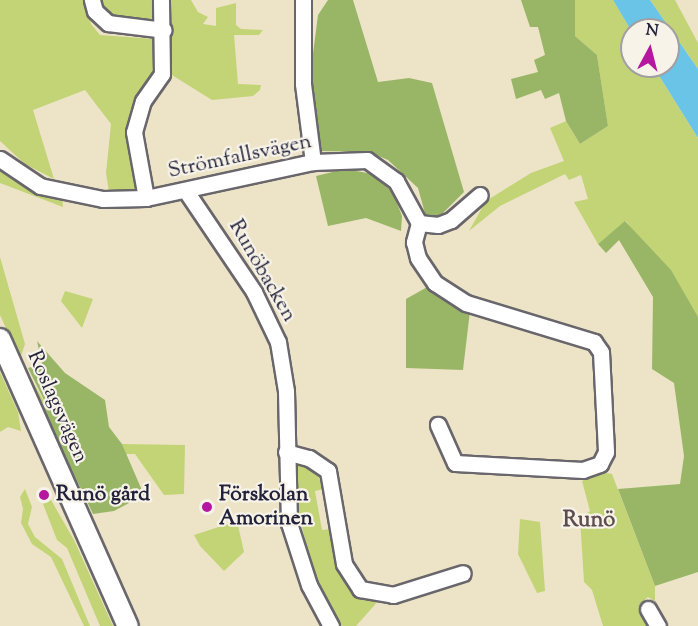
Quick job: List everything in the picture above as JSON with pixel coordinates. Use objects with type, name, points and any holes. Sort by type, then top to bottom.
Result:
[{"type":"main road","name":"Roslagsvägen","points":[[0,339],[128,626]]},
{"type":"main road","name":"Roslagsvägen","points":[[0,359],[118,626]]},
{"type":"street","points":[[92,0],[95,11],[108,23],[164,30]]},
{"type":"street","points":[[146,198],[134,132],[144,100],[162,74],[164,30],[161,0]]},
{"type":"street","points":[[303,0],[303,84],[313,162]]},
{"type":"street","name":"Strömfallsvägen","points":[[0,159],[40,186],[77,196],[146,198],[313,162],[367,160],[396,181],[419,223]]},
{"type":"street","name":"Runöbacken","points":[[186,190],[254,292],[278,342],[286,391],[289,523],[309,585],[331,626]]},
{"type":"street","points":[[438,424],[455,463],[583,470],[600,464],[606,452],[601,352],[594,342],[466,303],[435,283],[418,258],[414,242],[419,223],[438,225],[451,220],[480,195]]},
{"type":"street","points":[[286,452],[309,458],[328,471],[344,564],[360,589],[393,595],[463,573]]},
{"type":"street","points":[[648,609],[658,626]]},
{"type":"green space","points":[[0,0],[85,0],[91,24],[100,35],[154,39],[157,70],[130,112],[138,183],[135,191],[109,192],[106,173],[111,124],[85,90],[33,110],[54,179],[25,164],[0,141]]},
{"type":"green space","points":[[97,0],[158,0],[160,19],[152,23],[113,22]]},
{"type":"green space","points":[[165,0],[191,0],[198,12],[208,17],[203,24],[216,26],[216,8],[236,3],[236,25],[241,29],[263,30],[259,35],[234,35],[238,84],[261,85],[260,90],[253,96],[212,100],[167,72]]},
{"type":"green space","points":[[328,0],[353,0],[378,82],[409,78],[432,83],[464,192],[438,218],[426,217],[418,188],[388,160],[369,152],[320,151],[313,138],[311,69],[318,15]]},
{"type":"green space","points":[[521,0],[575,0],[575,36],[597,55],[608,126],[580,144],[566,121],[559,93],[545,99],[541,90],[516,99],[511,79],[538,72],[534,60],[545,55],[538,27],[530,27]]},
{"type":"green space","points":[[575,0],[613,0],[624,18],[620,18],[620,78],[660,78],[698,138],[698,317],[626,221],[598,244],[574,202],[588,199],[581,175],[569,180],[565,174],[500,206],[469,231],[486,201],[531,173],[564,161],[550,128],[566,121],[580,144],[608,126],[597,55],[575,36]]},
{"type":"green space","points":[[650,0],[675,0],[698,43],[698,69],[680,43],[680,18],[663,18]]},
{"type":"green space","points":[[0,166],[62,197],[63,207],[0,183]]},
{"type":"green space","points":[[345,169],[373,174],[393,193],[402,216],[401,231],[366,218],[328,226],[316,176]]},
{"type":"green space","points":[[625,221],[671,270],[698,317],[698,572],[655,586],[618,489],[680,484],[684,456],[674,383],[652,369],[653,297],[619,240],[606,253],[598,244]]},
{"type":"green space","points":[[0,257],[25,344],[20,359],[45,403],[41,406],[0,315]]},
{"type":"green space","points":[[429,286],[454,305],[470,311],[463,370],[406,368],[406,299]]},
{"type":"green space","points":[[65,291],[93,299],[82,328],[61,301]]},
{"type":"green space","points":[[37,341],[65,373],[105,400],[109,427],[122,444],[144,495],[114,511],[93,514],[41,406],[45,402],[28,368],[42,364]]},
{"type":"green space","points":[[0,372],[18,412],[21,431],[8,427],[0,432]]},
{"type":"green space","points":[[122,444],[185,445],[184,494],[164,495],[135,454],[126,454]]},
{"type":"green space","points":[[303,460],[317,474],[324,489],[315,491],[322,530],[332,529],[340,574],[354,588],[379,600],[356,626],[340,626],[311,565],[293,489],[293,465]]},
{"type":"green space","points":[[599,472],[612,474],[655,586],[655,601],[648,597],[641,603],[648,626],[603,626],[592,590],[584,582],[580,518],[590,511],[582,481]]},
{"type":"green space","points":[[25,489],[32,507],[28,524],[35,537],[62,559],[90,626],[84,626],[51,557],[32,544],[21,523],[23,509],[20,497]]},
{"type":"green space","points":[[51,500],[74,540],[113,626],[100,626],[67,548],[57,540],[43,504]]},
{"type":"green space","points":[[520,519],[540,522],[545,591],[537,593],[518,554]]},
{"type":"green space","points":[[237,521],[244,552],[224,571],[200,546],[194,535]]},
{"type":"water","points":[[613,0],[650,0],[663,18],[624,18]]},
{"type":"water","points":[[680,43],[698,69],[698,138],[660,78],[680,78]]},
{"type":"place","name":"Runö gård","points":[[44,495]]},
{"type":"place","name":"Förskolan Amorinen","points":[[207,507]]},
{"type":"district","name":"Runö","points":[[589,522]]}]
